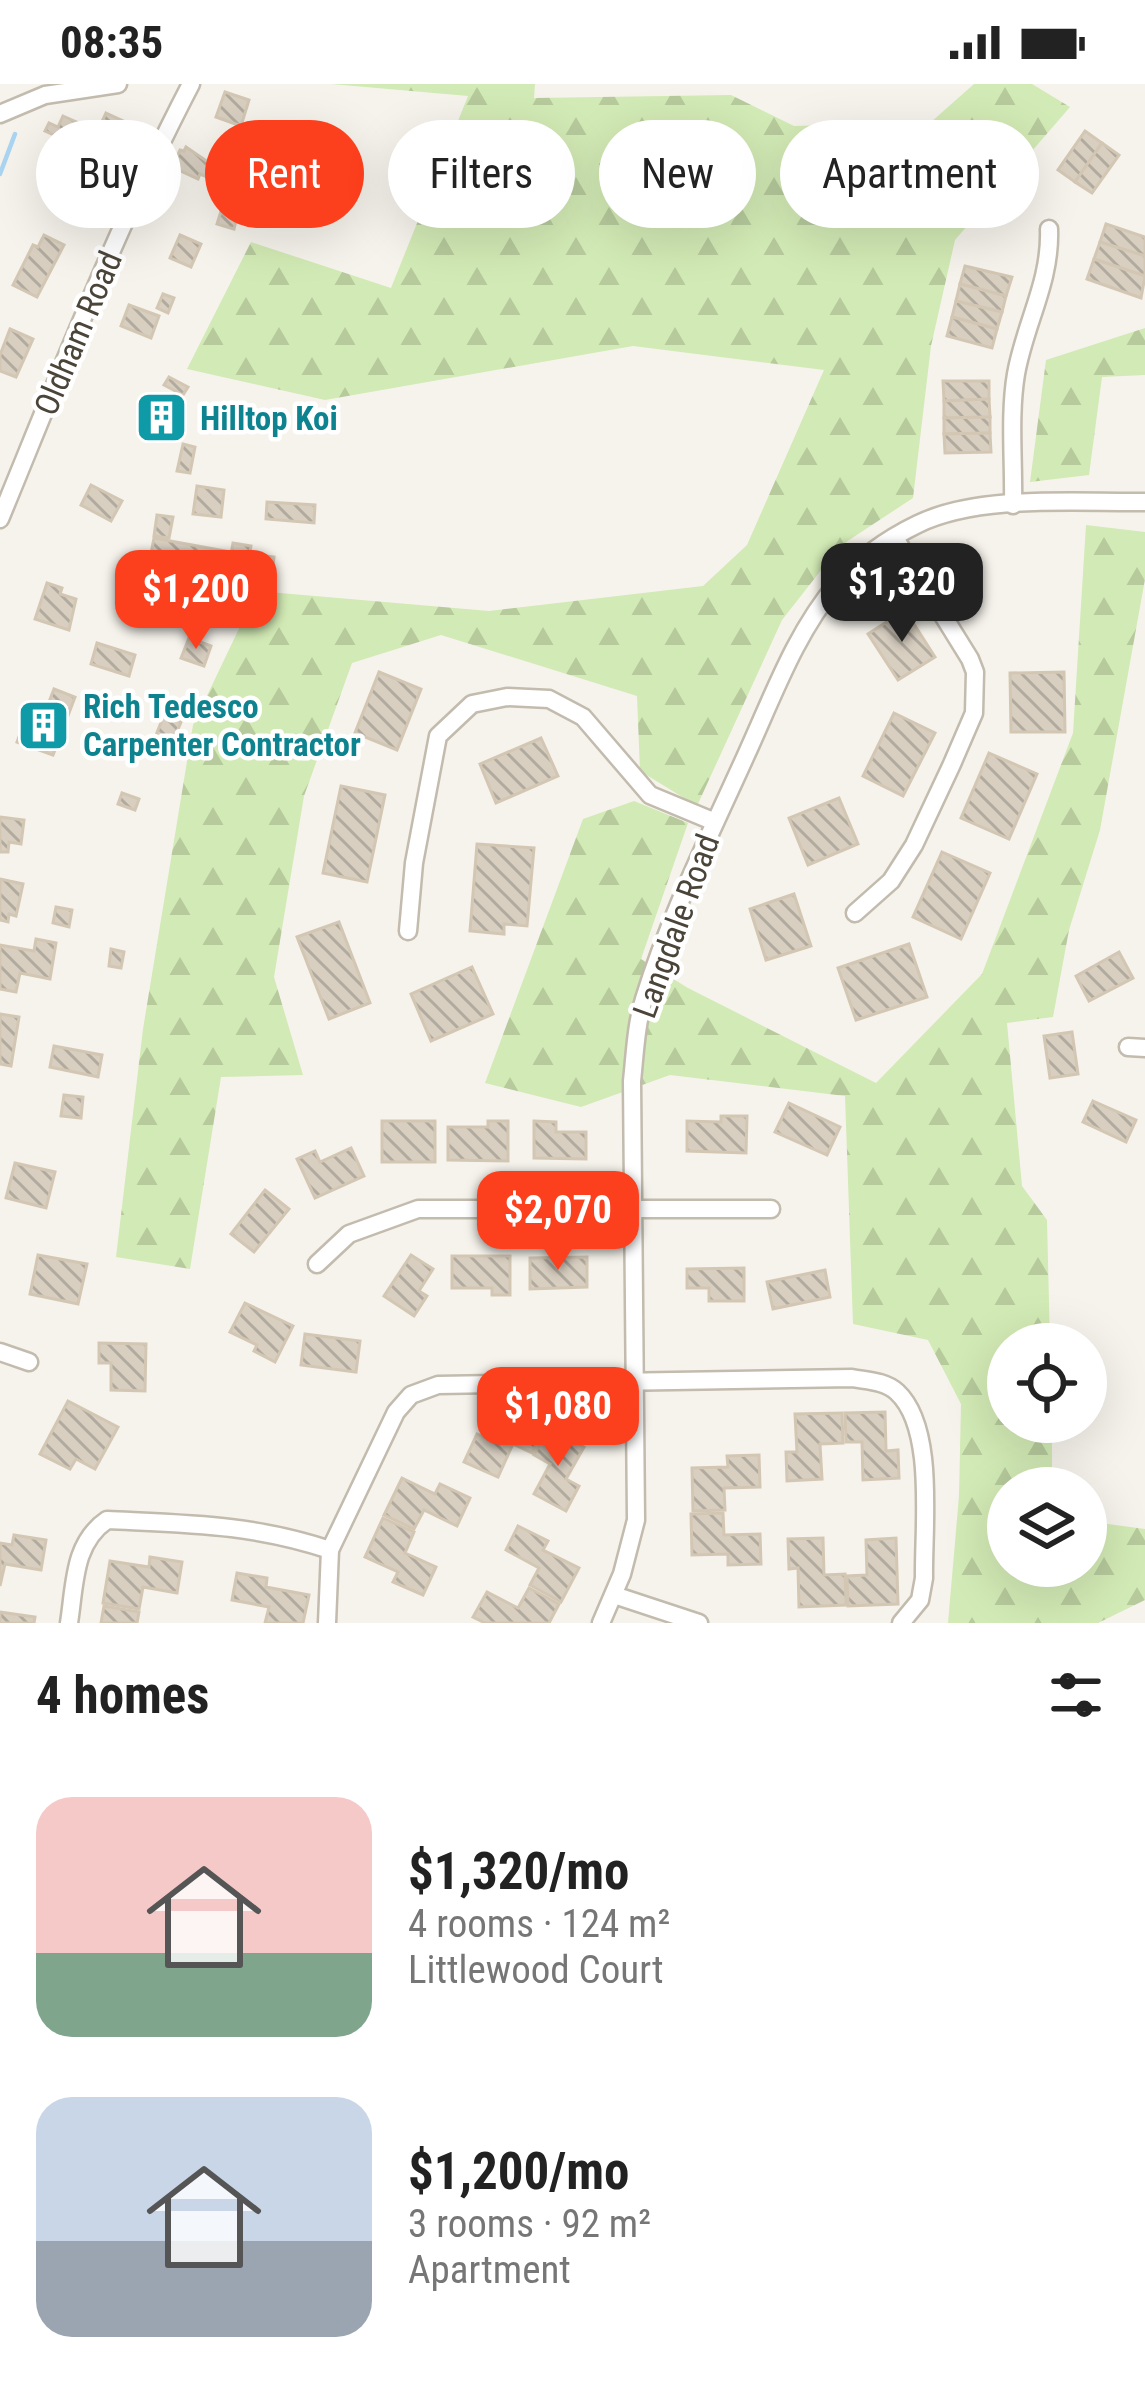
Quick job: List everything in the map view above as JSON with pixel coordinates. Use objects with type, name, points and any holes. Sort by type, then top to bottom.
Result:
[{"type":"street","points":[[0,114],[45,95],[118,84]]},
{"type":"street","name":"Oldham Road","points":[[0,519],[76,333],[191,84]]},
{"type":"street","points":[[1013,505],[1016,374],[1044,287],[1050,253],[1048,229]]},
{"type":"street","name":"Langdale Road","points":[[601,1623],[635,1520],[632,1081],[641,1012],[715,822],[779,682],[823,603],[856,566],[895,538],[940,515],[1013,505],[1145,502]]},
{"type":"street","points":[[855,913],[891,881],[914,844],[974,713],[975,672],[970,658],[895,538]]},
{"type":"street","points":[[408,932],[414,863],[438,736],[472,704],[507,697],[549,699],[583,717],[650,795],[715,822]]},
{"type":"street","points":[[317,1264],[349,1234],[418,1209],[771,1209]]},
{"type":"street","points":[[0,1352],[29,1362]]},
{"type":"street","points":[[327,1623],[330,1550],[396,1412],[411,1395],[438,1385],[852,1378],[886,1384],[900,1394],[922,1439],[924,1578],[920,1600],[901,1623]]},
{"type":"street","points":[[69,1623],[80,1553],[93,1530],[107,1520],[243,1527],[330,1550]]},
{"type":"street","points":[[614,1595],[699,1623]]},
{"type":"green space","points":[[331,84],[535,84],[534,98],[731,95],[782,120],[780,228],[965,228],[955,240],[931,346],[913,498],[840,546],[782,620],[697,806],[640,771],[637,696],[441,635],[352,663],[304,796],[274,977],[303,1075],[221,1077],[190,1269],[116,1257],[143,1029],[193,725],[257,591],[489,611],[703,586],[747,545],[824,370],[633,346],[325,400],[187,369],[251,242],[391,288],[415,228],[575,228],[575,120],[458,120],[468,96]]},
{"type":"green space","points":[[974,84],[1032,84],[1070,107],[1039,143],[1039,120],[933,120]]},
{"type":"green space","points":[[1145,328],[1145,375],[1102,377],[1089,475],[1030,482],[1046,360]]},
{"type":"green space","points":[[1086,525],[1145,532],[1145,579],[1100,830],[1069,930],[1053,1017],[1007,1023],[1022,1186],[1047,1220],[1049,1323],[987,1323],[987,1443],[1052,1443],[1052,1467],[987,1467],[987,1587],[1107,1587],[1107,1524],[1145,1529],[1145,1600],[1098,1623],[948,1623],[961,1404],[928,1340],[853,1324],[845,1096],[670,1075],[581,1107],[485,1083],[583,819],[634,801],[688,823],[641,959],[688,988],[876,1083],[982,974],[1073,733]]},
{"type":"building","points":[[225,92],[249,100],[243,120],[216,117]]},
{"type":"building","points":[[1085,131],[1102,143],[1075,182],[1058,170]]},
{"type":"building","points":[[1102,143],[1119,155],[1092,193],[1075,182]]},
{"type":"building","points":[[186,147],[205,160],[205,176],[200,174],[198,179],[181,171]]},
{"type":"building","points":[[1106,224],[1145,237],[1145,256],[1100,242]]},
{"type":"building","points":[[44,235],[64,245],[37,297],[13,285],[33,245],[38,247]]},
{"type":"building","points":[[180,235],[201,244],[191,267],[170,258]]},
{"type":"building","points":[[1100,242],[1145,256],[1145,276],[1094,259]]},
{"type":"building","points":[[1094,259],[1145,276],[1141,298],[1087,279]]},
{"type":"building","points":[[965,266],[1012,277],[1006,296],[960,284]]},
{"type":"building","points":[[960,284],[1006,296],[1002,312],[956,301]]},
{"type":"building","points":[[163,294],[174,298],[168,313],[157,308]]},
{"type":"building","points":[[956,301],[1002,312],[997,329],[952,317]]},
{"type":"building","points":[[129,305],[159,316],[151,338],[121,326]]},
{"type":"building","points":[[952,317],[997,329],[992,348],[947,336]]},
{"type":"building","points":[[10,329],[33,339],[16,377],[0,371],[0,355]]},
{"type":"building","points":[[169,377],[188,387],[183,395],[164,385]]},
{"type":"building","points":[[943,381],[989,381],[989,399],[944,401]]},
{"type":"building","name":"Hilltop Koi","points":[[158,395],[182,408],[164,441],[140,428]]},
{"type":"building","points":[[989,399],[990,417],[944,418],[944,401]]},
{"type":"building","points":[[990,417],[990,433],[944,434],[944,418]]},
{"type":"building","points":[[990,433],[991,452],[945,453],[944,434]]},
{"type":"building","points":[[183,444],[195,447],[190,473],[177,471]]},
{"type":"building","points":[[91,485],[122,501],[111,521],[81,505]]},
{"type":"building","points":[[197,486],[224,490],[221,517],[193,514]]},
{"type":"building","points":[[267,502],[315,505],[314,523],[266,519]]},
{"type":"building","points":[[157,515],[173,517],[169,538],[154,536]]},
{"type":"building","points":[[154,538],[225,551],[222,571],[150,559]]},
{"type":"building","points":[[233,543],[251,546],[246,574],[228,571]]},
{"type":"building","points":[[253,554],[274,557],[272,574],[251,571]]},
{"type":"building","points":[[47,583],[76,599],[69,630],[35,619]]},
{"type":"building","points":[[905,610],[935,657],[898,680],[868,634]]},
{"type":"building","points":[[189,638],[211,646],[204,666],[181,658]]},
{"type":"building","points":[[97,643],[135,655],[129,676],[91,664]]},
{"type":"building","points":[[379,672],[421,689],[397,750],[355,733]]},
{"type":"building","points":[[1064,672],[1065,732],[1011,732],[1010,673]]},
{"type":"building","name":"Rich Tedesco Carpenter Contractor","points":[[54,689],[75,697],[53,755],[17,742],[32,702],[47,707]]},
{"type":"building","points":[[894,713],[935,733],[903,796],[863,776]]},
{"type":"building","points":[[164,715],[181,722],[171,746],[154,740]]},
{"type":"building","points":[[541,738],[558,776],[496,803],[480,764]]},
{"type":"building","points":[[989,753],[1037,774],[1009,839],[961,818]]},
{"type":"building","points":[[341,786],[385,795],[367,882],[323,873]]},
{"type":"building","points":[[122,793],[139,799],[135,810],[118,804]]},
{"type":"building","points":[[839,798],[858,844],[808,865],[789,818]]},
{"type":"building","points":[[0,817],[24,820],[21,844],[9,842],[8,852],[0,852]]},
{"type":"building","points":[[477,844],[534,848],[527,926],[504,924],[504,934],[470,931]]},
{"type":"building","points":[[942,852],[990,873],[961,939],[913,917]]},
{"type":"building","points":[[0,879],[23,884],[16,916],[9,914],[8,922],[0,920]]},
{"type":"building","points":[[794,894],[811,946],[766,960],[750,909]]},
{"type":"building","points":[[56,907],[72,910],[69,927],[53,923]]},
{"type":"building","points":[[339,922],[370,1003],[329,1019],[297,937]]},
{"type":"building","points":[[36,939],[56,943],[50,979],[20,973],[16,992],[0,989],[0,945],[34,951]]},
{"type":"building","points":[[909,944],[927,997],[856,1020],[838,968]]},
{"type":"building","points":[[111,949],[124,952],[121,968],[109,966]]},
{"type":"building","points":[[1119,952],[1133,978],[1089,1001],[1076,976]]},
{"type":"building","points":[[472,967],[493,1014],[431,1041],[411,994]]},
{"type":"building","points":[[0,1014],[19,1017],[11,1066],[0,1064]]},
{"type":"building","points":[[1072,1032],[1078,1074],[1050,1078],[1044,1036]]},
{"type":"building","points":[[54,1046],[102,1055],[98,1077],[50,1067]]},
{"type":"building","points":[[64,1095],[83,1097],[81,1118],[61,1116]]},
{"type":"building","points":[[1093,1101],[1136,1120],[1126,1142],[1083,1122]]},
{"type":"building","points":[[789,1103],[840,1127],[827,1155],[775,1132]]},
{"type":"building","points":[[721,1116],[747,1116],[746,1153],[687,1151],[687,1121],[721,1122]]},
{"type":"building","points":[[382,1121],[435,1121],[435,1162],[382,1162]]},
{"type":"building","points":[[488,1121],[508,1121],[508,1161],[448,1160],[448,1127],[488,1127]]},
{"type":"building","points":[[534,1121],[556,1122],[556,1132],[586,1132],[586,1159],[534,1158]]},
{"type":"building","points":[[351,1148],[364,1176],[315,1198],[297,1159],[315,1151],[320,1162]]},
{"type":"building","points":[[15,1163],[55,1172],[46,1208],[6,1198]]},
{"type":"building","points":[[265,1190],[289,1209],[254,1252],[231,1234]]},
{"type":"building","points":[[38,1255],[87,1264],[78,1304],[30,1294]]},
{"type":"building","points":[[411,1255],[433,1269],[419,1291],[427,1296],[414,1316],[384,1296]]},
{"type":"building","points":[[452,1256],[510,1256],[510,1295],[492,1295],[492,1288],[452,1288]]},
{"type":"building","points":[[587,1257],[587,1287],[530,1289],[530,1258]]},
{"type":"building","points":[[744,1268],[744,1301],[709,1301],[709,1288],[687,1288],[687,1269]]},
{"type":"building","points":[[825,1270],[830,1297],[773,1309],[767,1282]]},
{"type":"building","points":[[245,1303],[293,1326],[275,1362],[254,1351],[257,1345],[230,1332]]},
{"type":"building","points":[[305,1334],[360,1341],[356,1372],[301,1365]]},
{"type":"building","points":[[99,1343],[146,1344],[145,1391],[111,1390],[111,1363],[99,1363]]},
{"type":"building","points":[[68,1401],[118,1427],[95,1469],[76,1459],[70,1469],[40,1454]]},
{"type":"building","points":[[504,1406],[545,1426],[532,1453],[513,1444],[498,1477],[464,1462],[477,1434],[488,1439]]},
{"type":"building","points":[[885,1412],[886,1451],[898,1450],[899,1478],[863,1480],[862,1442],[846,1442],[845,1413]]},
{"type":"building","points":[[842,1413],[843,1443],[820,1444],[822,1479],[787,1481],[786,1452],[797,1452],[795,1414]]},
{"type":"building","points":[[548,1428],[584,1447],[566,1479],[579,1486],[566,1511],[534,1494],[550,1464],[534,1455]]},
{"type":"building","points":[[759,1455],[760,1487],[724,1488],[725,1510],[693,1511],[692,1468],[728,1467],[727,1456]]},
{"type":"building","points":[[402,1478],[435,1494],[440,1484],[470,1498],[457,1526],[424,1510],[414,1529],[384,1515]]},
{"type":"building","points":[[723,1513],[724,1535],[760,1534],[761,1564],[728,1565],[728,1554],[692,1555],[691,1514]]},
{"type":"building","points":[[383,1518],[414,1532],[405,1553],[436,1567],[423,1595],[393,1582],[398,1572],[365,1557]]},
{"type":"building","points":[[518,1526],[548,1541],[543,1550],[579,1568],[561,1602],[530,1585],[539,1568],[506,1550]]},
{"type":"building","points":[[14,1535],[46,1540],[41,1570],[5,1564],[0,1586],[0,1543],[12,1545]]},
{"type":"building","points":[[823,1538],[824,1575],[845,1574],[846,1605],[799,1607],[798,1568],[789,1569],[788,1539]]},
{"type":"building","points":[[896,1538],[898,1604],[848,1606],[847,1576],[867,1575],[866,1540]]},
{"type":"building","points":[[150,1557],[182,1562],[177,1593],[143,1587],[139,1609],[103,1603],[110,1561],[149,1567]]},
{"type":"building","points":[[237,1573],[267,1578],[266,1587],[309,1595],[303,1623],[265,1623],[269,1607],[232,1600]]},
{"type":"building","points":[[529,1588],[559,1604],[549,1623],[485,1623],[473,1617],[487,1592],[518,1608]]},
{"type":"building","points":[[104,1606],[139,1612],[137,1623],[101,1623]]},
{"type":"building","points":[[0,1612],[35,1617],[34,1623],[0,1623]]},
{"type":"waterway","points":[[0,174],[15,134]]},
{"type":"place","name":"Hilltop Koi","points":[[161,418]]},
{"type":"place","name":"Rich Tedesco Carpenter Contractor","points":[[44,725]]}]
